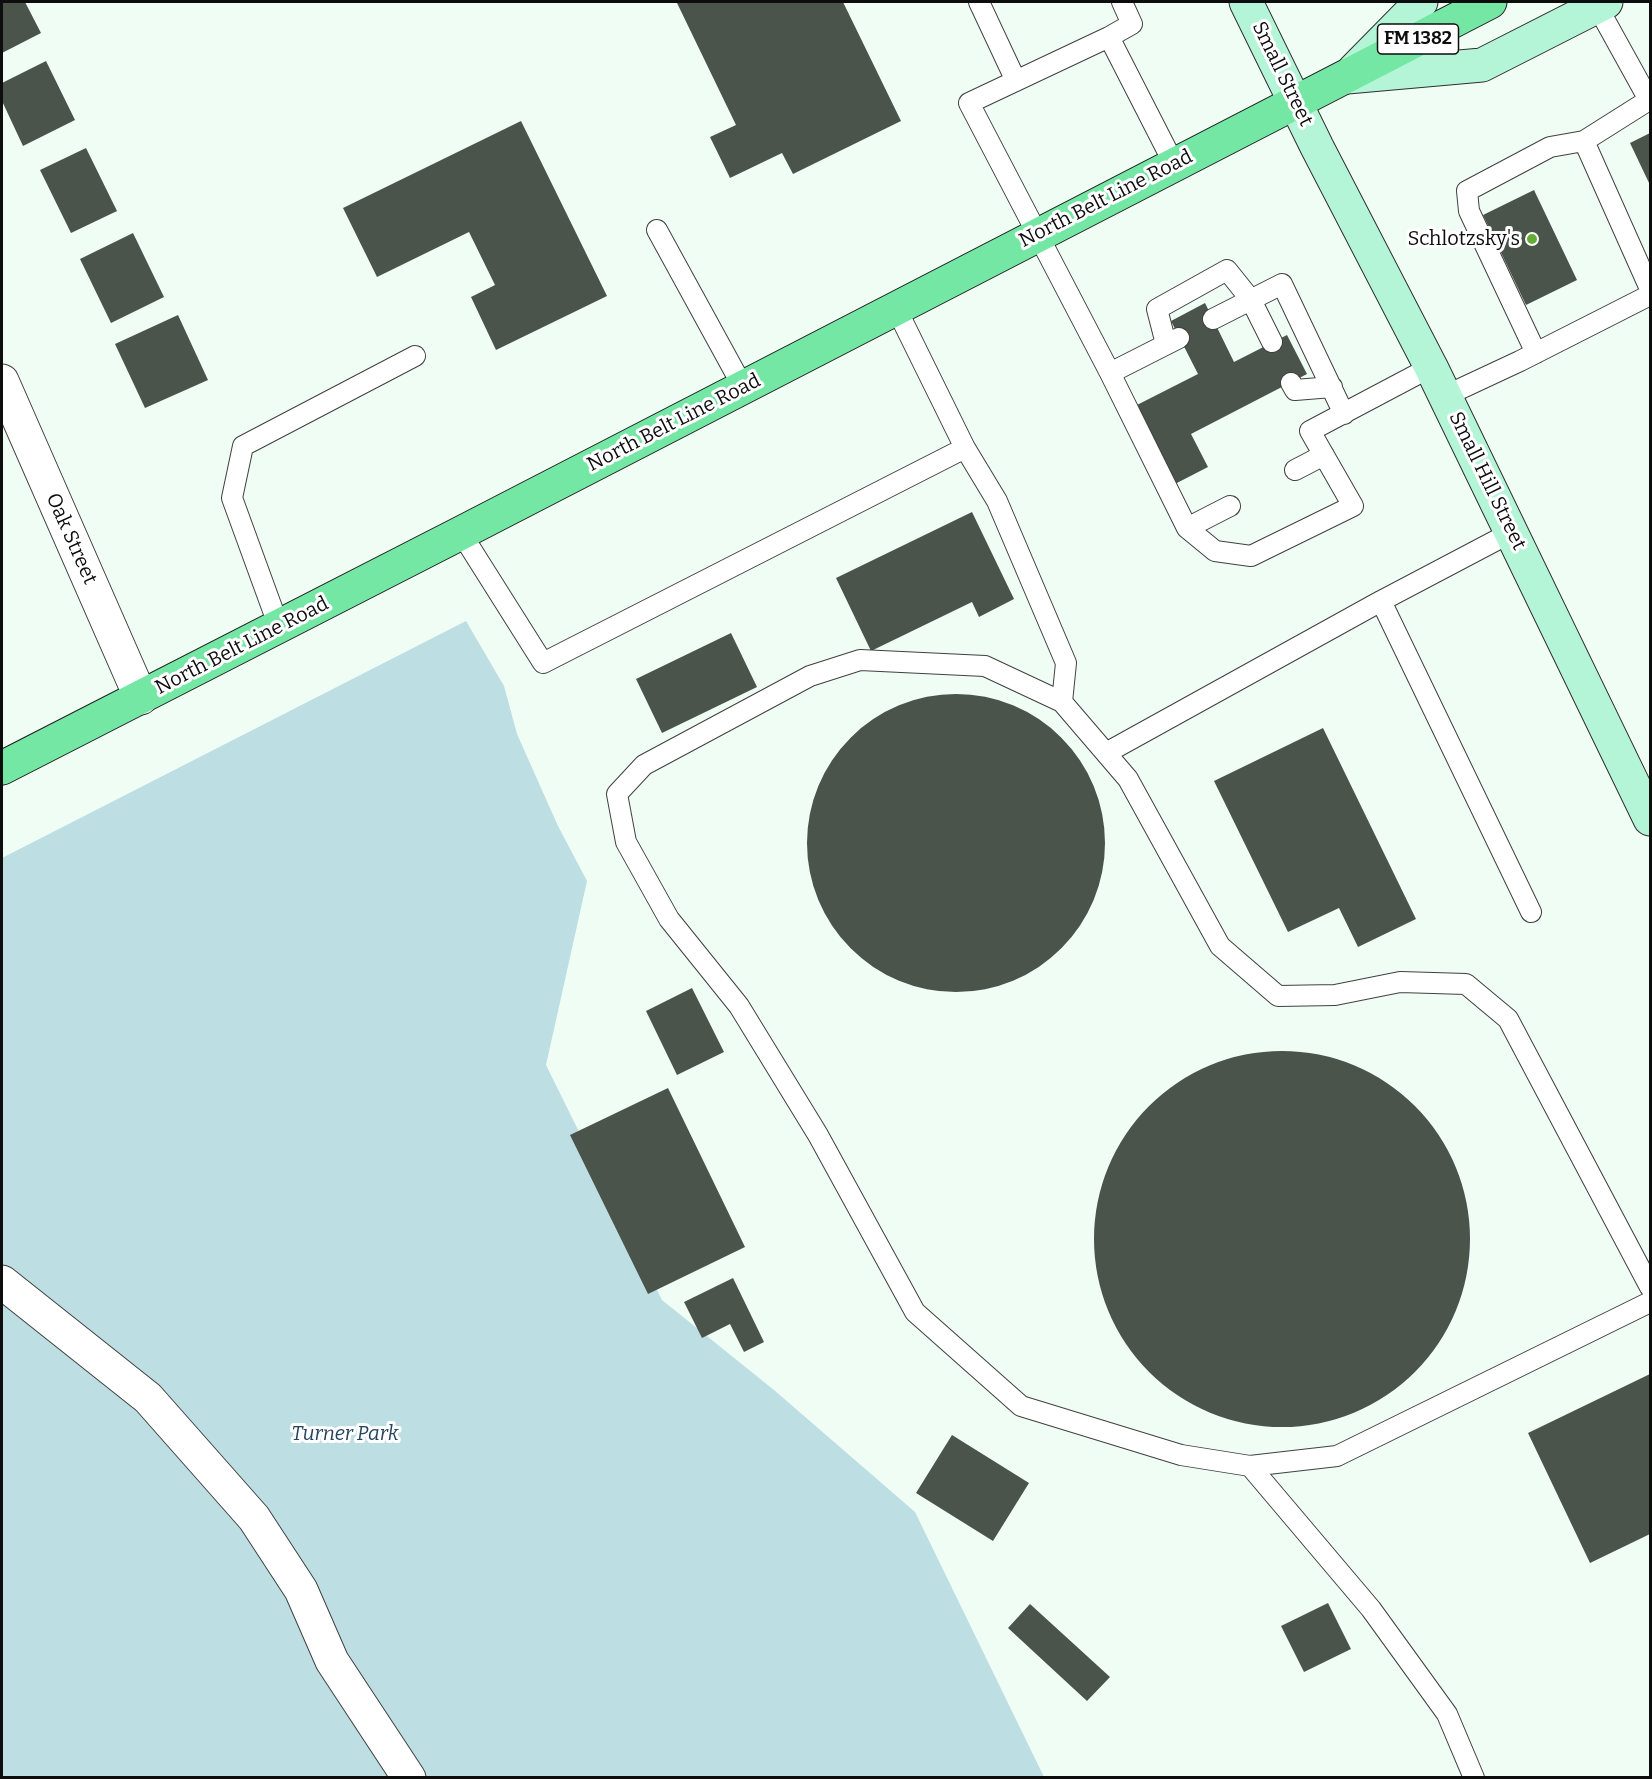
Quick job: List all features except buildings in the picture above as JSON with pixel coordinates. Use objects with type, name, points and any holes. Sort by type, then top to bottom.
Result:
[{"type":"main road","name":"North Belt Line Road","points":[[2,768],[1490,2]]},
{"type":"street","name":"Small Street","points":[[1246,2],[1317,147]]},
{"type":"street","points":[[1347,77],[1420,2]]},
{"type":"street","name":"North Belt Line Road","points":[[1347,77],[1482,66],[1601,4]]},
{"type":"street","name":"Small Hill Street","points":[[1317,147],[1431,367],[1647,804]]},
{"type":"street","name":"Oak Street","points":[[2,381],[141,698]]},
{"type":"street","points":[[2,1282],[148,1398],[254,1518],[301,1590],[332,1661],[409,1778]]},
{"type":"lane","points":[[979,2],[1016,81]]},
{"type":"lane","points":[[1122,2],[1132,24],[969,103],[1110,373],[1187,528],[1215,551],[1251,556],[1353,507],[1310,431],[1431,367]]},
{"type":"lane","points":[[1536,353],[1468,211],[1467,191],[1550,147],[1584,141],[1650,100],[1601,4]]},
{"type":"lane","points":[[1109,37],[1174,164]]},
{"type":"lane","points":[[1584,141],[1650,289]]},
{"type":"lane","points":[[657,230],[743,387]]},
{"type":"lane","points":[[1110,373],[1173,341],[1157,309],[1227,270],[1251,300],[1272,342]]},
{"type":"lane","points":[[1213,319],[1282,284],[1344,414]]},
{"type":"lane","points":[[1445,396],[1650,295]]},
{"type":"lane","points":[[896,308],[965,448],[997,501],[1066,663],[1062,702]]},
{"type":"lane","points":[[279,627],[232,498],[243,446],[415,356]]},
{"type":"lane","points":[[1292,383],[1295,390],[1332,387]]},
{"type":"lane","points":[[461,533],[543,663],[965,448]]},
{"type":"lane","points":[[1295,470],[1324,455]]},
{"type":"lane","points":[[1187,528],[1230,506]]},
{"type":"lane","points":[[1106,753],[1381,601],[1512,532]]},
{"type":"lane","points":[[1381,601],[1531,912]]},
{"type":"lane","points":[[1650,1287],[1508,1018],[1466,984],[1400,982],[1335,994],[1278,996],[1220,946],[1128,779],[1062,702],[985,666],[860,660],[810,676],[644,765],[617,794],[626,842],[669,919],[739,1006],[818,1136],[915,1312],[1022,1406],[1181,1455],[1250,1466],[1337,1456],[1650,1302]]},
{"type":"lane","points":[[1250,1466],[1371,1609],[1440,1704],[1447,1714],[1474,1778]]},
{"type":"green space","name":"Turner Park","points":[[466,621],[504,686],[517,734],[558,826],[587,881],[546,1065],[662,1300],[774,1390],[915,1512],[1044,1777],[2,1778],[2,858]]},
{"type":"place","name":"Schlotzsky's","points":[[1532,239]]}]
